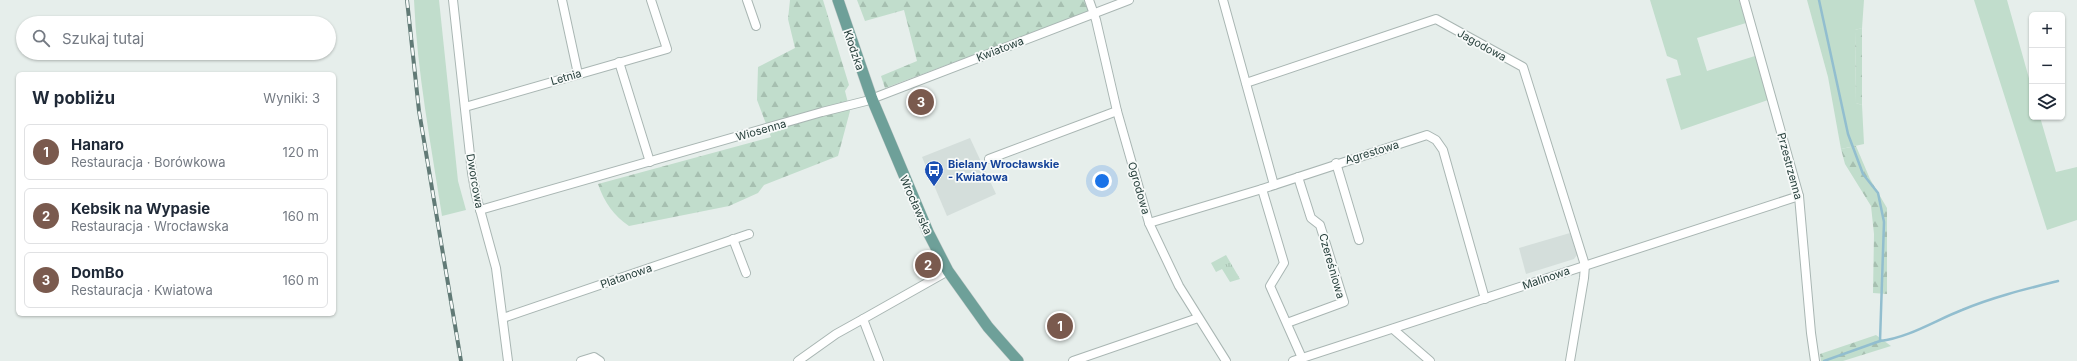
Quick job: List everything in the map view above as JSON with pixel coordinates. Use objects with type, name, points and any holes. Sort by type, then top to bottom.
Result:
[{"type":"main road","name":"Kłodzka","points":[[838,0],[872,99]]},
{"type":"main road","name":"Wrocławska","points":[[872,99],[924,223],[948,271],[988,327],[1018,361]]},
{"type":"street","name":"Dworcowa","points":[[453,0],[472,173],[480,210],[496,268],[508,361]]},
{"type":"street","points":[[562,0],[578,74]]},
{"type":"street","name":"Letnia","points":[[465,107],[667,49],[652,0]]},
{"type":"street","points":[[747,0],[756,26]]},
{"type":"street","name":"Ogrodowa","points":[[1089,0],[1149,223],[1164,257],[1198,318],[1226,361]]},
{"type":"street","name":"Kwiatowa","points":[[872,99],[1129,0]]},
{"type":"street","points":[[1223,0],[1274,185]]},
{"type":"street","name":"Przestrzenna","points":[[1744,0],[1799,196],[1811,333],[1815,361]]},
{"type":"street","name":"Jagodowa","points":[[1246,84],[1436,19],[1523,67],[1584,265]]},
{"type":"street","points":[[619,62],[650,162]]},
{"type":"street","name":"Wiosenna","points":[[480,210],[872,99]]},
{"type":"street","points":[[989,159],[1118,111]]},
{"type":"street","name":"Agrestowa","points":[[1149,223],[1262,189],[1336,163],[1427,135],[1436,140],[1443,150],[1486,298]]},
{"type":"street","points":[[1336,163],[1359,240]]},
{"type":"street","name":"Czereśniowa","points":[[1287,323],[1344,302],[1320,225],[1311,218],[1298,176]]},
{"type":"street","points":[[1262,189],[1284,263],[1270,286],[1302,358]]},
{"type":"street","name":"Malinowa","points":[[1292,361],[1799,196]]},
{"type":"street","name":"Platanowa","points":[[503,318],[749,234]]},
{"type":"street","points":[[733,239],[746,273]]},
{"type":"street","points":[[1570,361],[1584,278],[1584,265]]},
{"type":"street","points":[[798,361],[836,334],[948,271]]},
{"type":"street","points":[[1073,361],[1198,318]]},
{"type":"street","points":[[863,319],[879,361]]},
{"type":"street","points":[[1393,329],[1430,361]]},
{"type":"street","points":[[581,361],[594,357],[600,361]]},
{"type":"shaded area","points":[[970,138],[996,194],[947,216],[922,157]]},
{"type":"shaded area","points":[[1570,233],[1577,255],[1574,259],[1526,274],[1519,248]]},
{"type":"green space","points":[[414,0],[439,0],[458,181],[466,210],[442,216],[421,81]]},
{"type":"green space","points":[[790,0],[823,0],[849,85],[845,91],[850,111],[838,156],[764,185],[758,193],[729,206],[629,226],[610,208],[603,197],[598,184],[771,137],[757,100],[758,67],[795,48],[788,19]]},
{"type":"green space","points":[[857,0],[1088,0],[1093,10],[885,88],[881,76],[917,61],[904,10],[865,21]]},
{"type":"green space","points":[[1650,0],[1739,0],[1746,23],[1697,38],[1707,71],[1755,56],[1768,100],[1681,130],[1666,79],[1681,75],[1677,60],[1667,56]]},
{"type":"green space","points":[[1807,0],[1864,0],[1862,28],[1855,30],[1856,103],[1862,105],[1864,144],[1841,149],[1828,77]]},
{"type":"green space","points":[[1974,0],[2007,0],[2029,78],[2029,120],[2041,120],[2056,172],[2077,167],[2077,220],[2047,230]]},
{"type":"green space","points":[[1862,28],[1862,105],[1856,103],[1855,30]]},
{"type":"green space","points":[[1856,146],[1870,179],[1887,208],[1887,294],[1873,293],[1874,234],[1871,206],[1845,164],[1841,149]]},
{"type":"green space","points":[[1226,255],[1240,279],[1230,282],[1222,269],[1216,272],[1211,263]]},
{"type":"green space","points":[[1876,335],[1891,346],[1843,361],[1821,361],[1820,354]]},
{"type":"waterway","points":[[1819,0],[1848,134],[1863,174],[1878,193],[1884,222],[1880,341],[1824,361]]},
{"type":"waterway","points":[[1880,341],[1911,333],[1974,305],[2058,281]]},
{"type":"railway","points":[[407,0],[419,111],[461,361]]},
{"type":"place","name":"DomBo","points":[[921,102]]},
{"type":"place","name":"Bielany Wrocławskie - Kwiatowa","points":[[934,187]]},
{"type":"place","name":"Kebsik na Wypasie","points":[[928,265]]},
{"type":"place","name":"Hanaro","points":[[1060,326]]}]
